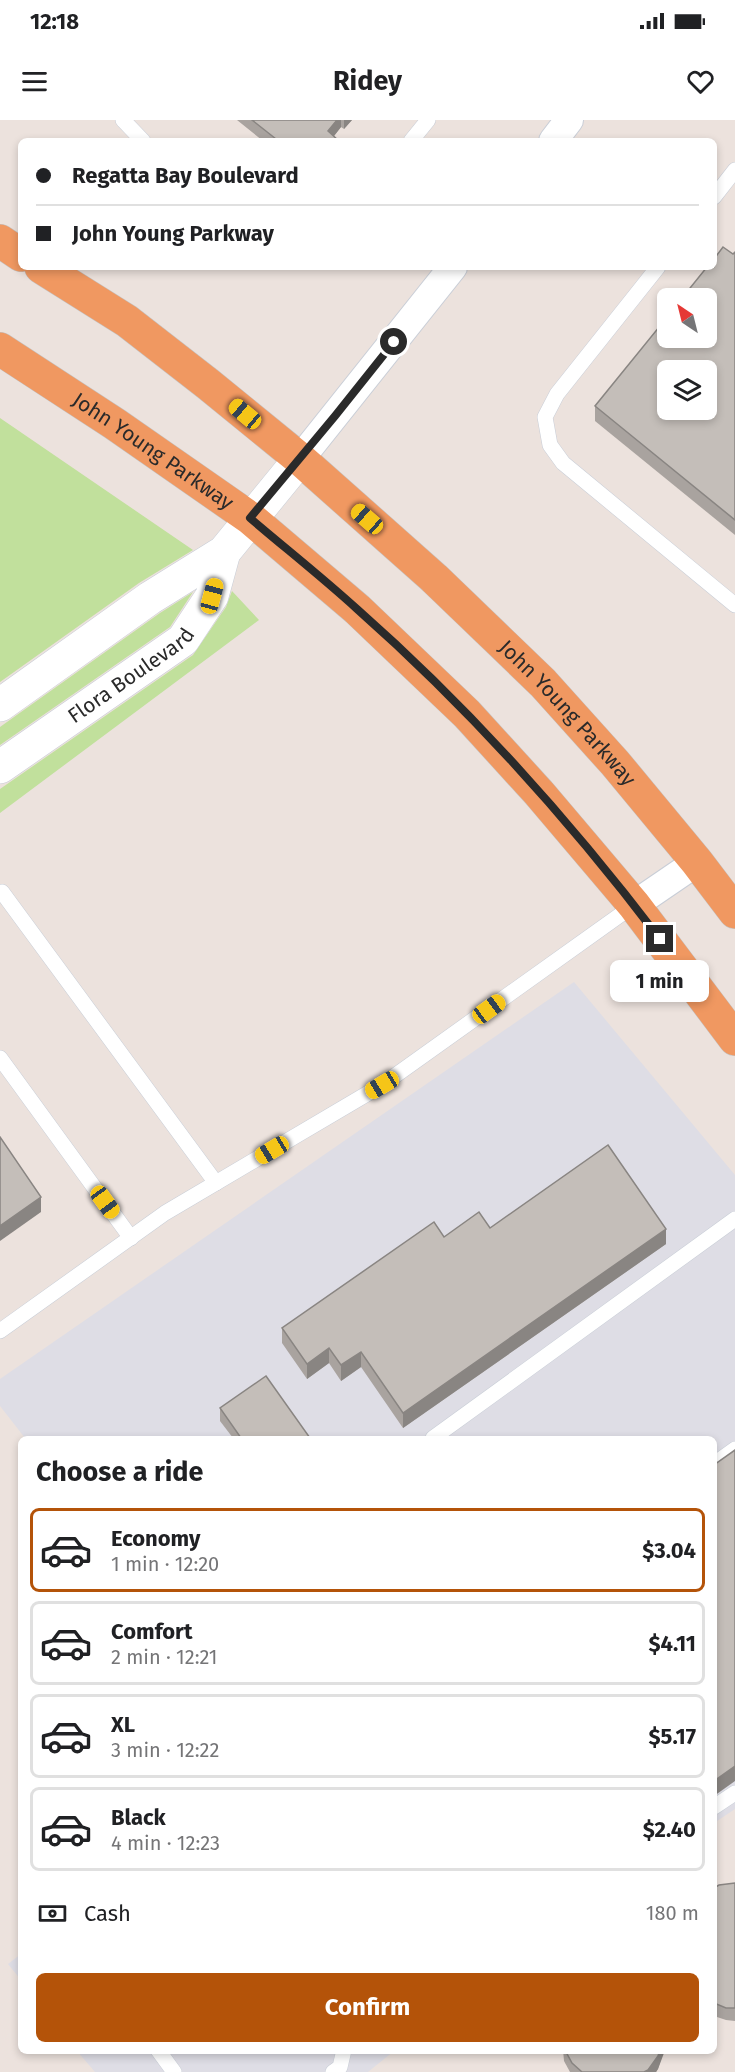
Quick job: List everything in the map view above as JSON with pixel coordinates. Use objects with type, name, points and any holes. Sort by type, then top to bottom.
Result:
[{"type":"highway","points":[[0,241],[18,253]]},
{"type":"highway","name":"John Young Parkway","points":[[46,270],[127,321],[208,384],[300,459],[434,578],[543,683],[615,763],[735,912]]},
{"type":"highway","name":"John Young Parkway","points":[[0,350],[115,424],[250,518],[357,609],[467,714],[539,793],[634,906],[735,1039]]},
{"type":"street","points":[[555,138],[569,120]]},
{"type":"street","points":[[300,459],[451,270]]},
{"type":"street","name":"Flora Boulevard","points":[[0,705],[150,598],[224,552],[300,459]]},
{"type":"street","name":"Flora Boulevard","points":[[0,767],[183,640],[212,596],[224,552]]},
{"type":"street","points":[[634,906],[697,862]]},
{"type":"lane","points":[[123,120],[140,138]]},
{"type":"lane","points":[[413,138],[428,120]]},
{"type":"lane","points":[[717,193],[735,170]]},
{"type":"lane","points":[[656,270],[556,394],[546,417],[550,445],[563,464],[735,605]]},
{"type":"lane","points":[[3,892],[216,1183]]},
{"type":"lane","points":[[0,1331],[165,1213],[382,1085],[634,906]]},
{"type":"lane","points":[[0,1058],[131,1238]]},
{"type":"lane","points":[[437,1436],[735,1218]]},
{"type":"lane","points":[[717,1462],[735,1449]]},
{"type":"lane","points":[[717,1805],[735,1793]]},
{"type":"lane","points":[[161,2054],[174,2072]]},
{"type":"lane","points":[[333,2072],[340,2067],[344,2054]]},
{"type":"shaded area","points":[[574,982],[735,1175],[735,1809],[717,1821],[717,1436],[23,1436],[0,1406],[0,1379]]},
{"type":"shaded area","points":[[18,1956],[18,1976],[8,1964]]},
{"type":"shaded area","points":[[80,2054],[390,2054],[368,2072],[95,2072]]},
{"type":"green space","points":[[0,418],[193,550],[139,583],[0,682]]},
{"type":"green space","points":[[232,591],[259,620],[0,813],[0,789],[193,655],[226,607]]},
{"type":"green space","points":[[193,592],[170,627],[0,745],[0,727]]},
{"type":"building","points":[[252,120],[337,120],[328,131],[336,138],[275,138]]},
{"type":"building","points":[[723,247],[733,254],[735,252],[735,520],[595,406],[657,330],[657,348],[717,348],[717,288],[690,288],[705,270],[717,270],[717,255]]},
{"type":"building","points":[[0,1137],[41,1197],[0,1226]]},
{"type":"building","points":[[608,1145],[666,1229],[403,1413],[361,1352],[341,1365],[329,1348],[307,1364],[282,1328],[434,1222],[444,1237],[479,1212],[490,1228]]},
{"type":"building","points":[[266,1376],[309,1436],[240,1436],[220,1408]]},
{"type":"building","points":[[735,1450],[735,1766],[717,1779],[717,1463]]},
{"type":"building","points":[[735,1883],[735,2008],[726,2008],[717,2004],[717,1886]]},
{"type":"building","points":[[567,2054],[659,2054],[648,2070],[644,2072],[582,2072],[572,2063]]},
{"type":"route","points":[[394,342],[250,518],[357,609],[467,714],[539,793],[660,939]]}]
